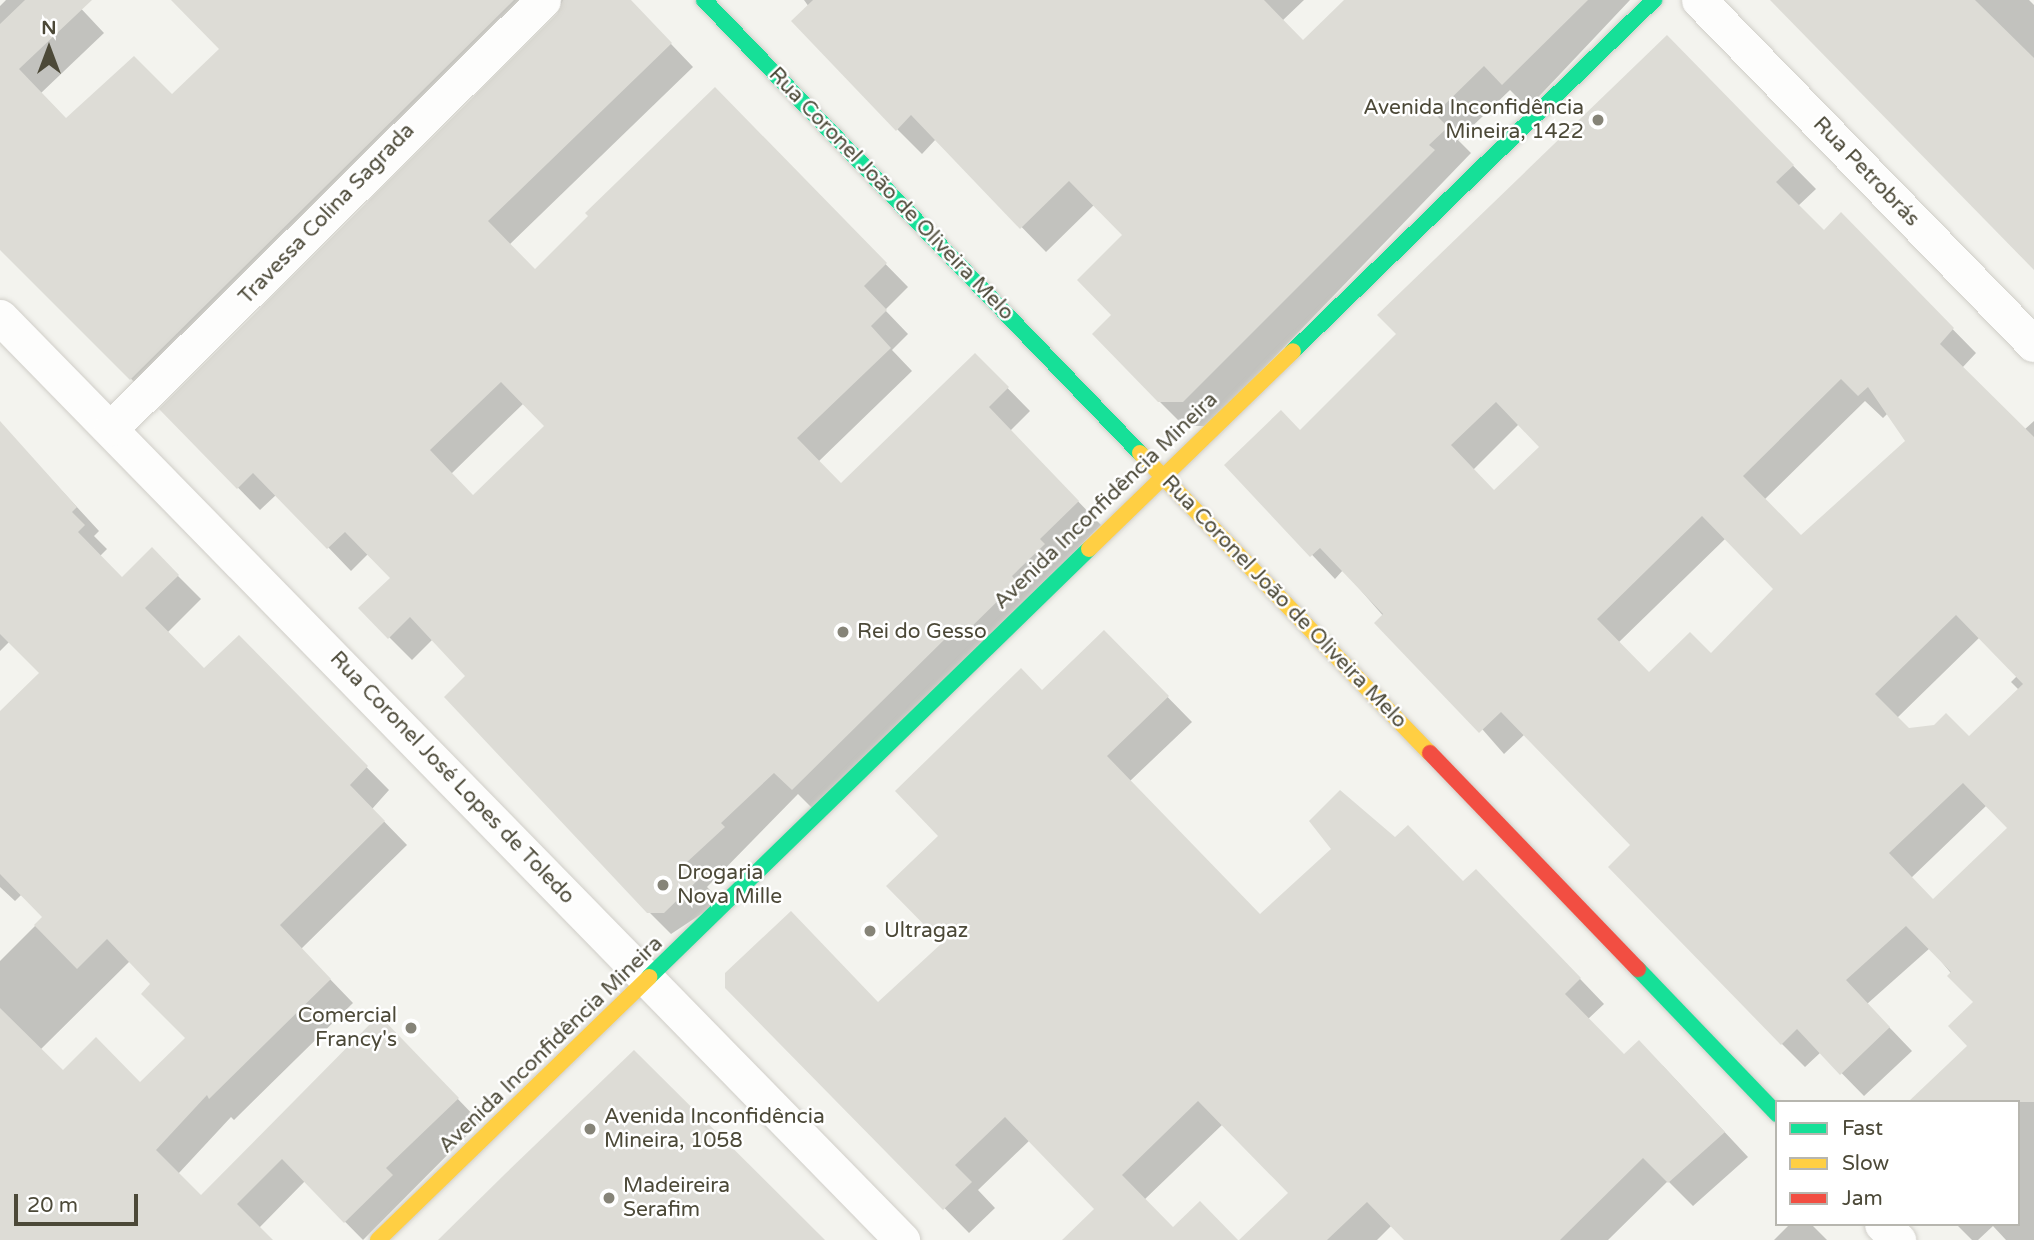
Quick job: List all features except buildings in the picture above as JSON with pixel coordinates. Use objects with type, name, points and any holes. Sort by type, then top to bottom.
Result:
[{"type":"street","name":"Travessa Colina Sagrada","points":[[111,428],[543,0]]},
{"type":"street","name":"Rua Coronel João de Oliveira Melo","points":[[704,0],[1775,1112]]},
{"type":"street","name":"Avenida Inconfidência Mineira","points":[[392,1236],[1162,475],[1654,0]]},
{"type":"street","name":"Rua Petrobrás","points":[[1699,0],[2034,344]]},
{"type":"street","name":"Rua Coronel José Lopes de Toledo","points":[[0,317],[902,1240]]},
{"type":"street","points":[[1884,1226],[1898,1240]]},
{"type":"traffic: fast","points":[[704,0],[1140,453]]},
{"type":"traffic: fast","points":[[1293,351],[1654,0]]},
{"type":"traffic: fast","points":[[649,977],[1089,549]]},
{"type":"traffic: fast","points":[[1638,969],[1775,1112]]},
{"type":"traffic: slow","points":[[1089,549],[1293,351]]},
{"type":"traffic: slow","points":[[1140,453],[1430,753]]},
{"type":"traffic: slow","points":[[378,1240],[649,977]]},
{"type":"traffic: jam","points":[[1430,753],[1638,969]]},
{"type":"place","name":"Avenida Inconfidência Mineira, 1422","points":[[1598,120]]},
{"type":"place","name":"Rei do Gesso","points":[[843,632]]},
{"type":"place","name":"Drogaria Nova Mille","points":[[663,885]]},
{"type":"place","name":"Ultragaz","points":[[870,931]]},
{"type":"place","name":"Comercial Francy's","points":[[411,1028]]},
{"type":"place","name":"Avenida Inconfidência Mineira, 1058","points":[[590,1129]]},
{"type":"place","name":"Madeireira Serafim","points":[[609,1198]]}]
